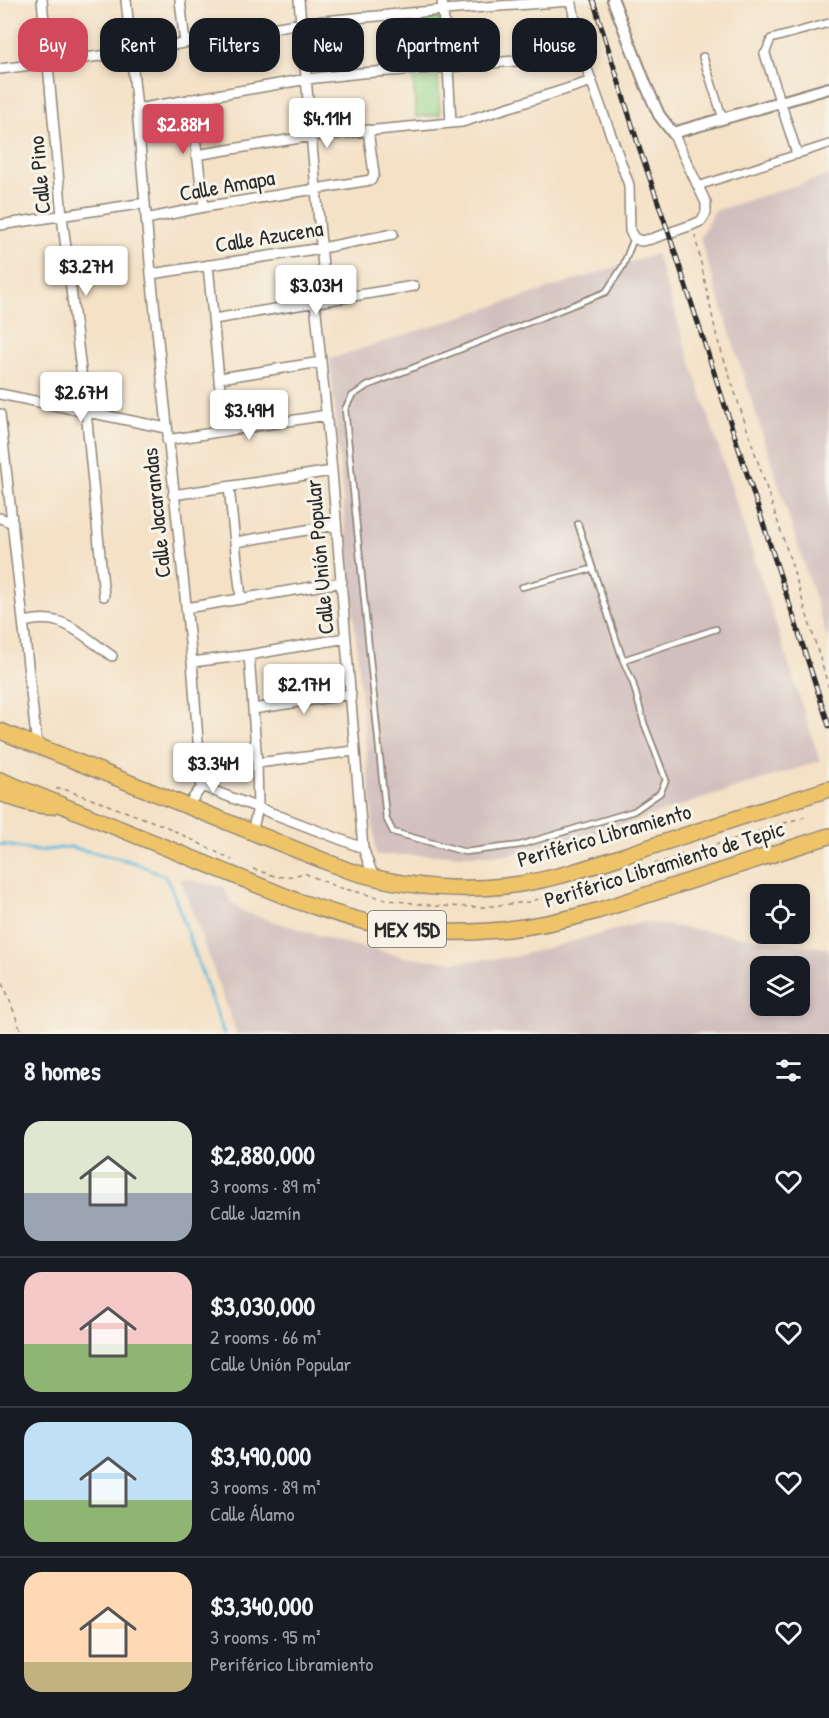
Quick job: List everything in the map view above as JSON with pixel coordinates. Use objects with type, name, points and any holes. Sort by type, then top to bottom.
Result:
[{"type":"highway","name":"Periférico Libramiento","points":[[0,730],[321,860],[398,884],[431,887],[506,886],[586,868],[829,789]]},
{"type":"highway","name":"Periférico Libramiento de Tepic","points":[[0,780],[297,901],[383,926],[422,931],[455,933],[502,930],[560,922],[829,836]]},
{"type":"highway","points":[[0,793],[32,805],[63,806]]},
{"type":"street","name":"Calle Pino","points":[[42,0],[44,18]]},
{"type":"street","name":"Calle Jacarandas","points":[[126,0],[128,18]]},
{"type":"street","points":[[180,0],[185,43]]},
{"type":"street","points":[[299,0],[301,18]]},
{"type":"street","points":[[589,72],[629,186],[630,231],[634,238],[641,241],[651,239],[701,221],[706,213],[706,203],[673,134],[659,115],[613,0]]},
{"type":"street","points":[[340,18],[442,5],[571,1],[574,18]]},
{"type":"street","points":[[797,154],[765,54],[771,39],[829,23]]},
{"type":"street","points":[[177,44],[292,25]]},
{"type":"street","points":[[703,57],[723,119]]},
{"type":"street","points":[[0,69],[18,67]]},
{"type":"street","name":"Calle Pino","points":[[49,72],[62,216],[86,411],[104,596]]},
{"type":"street","name":"Calle Jacarandas","points":[[133,72],[167,440],[192,662],[201,786]]},
{"type":"street","points":[[306,72],[326,300]]},
{"type":"street","points":[[137,109],[307,79],[376,72]]},
{"type":"street","points":[[448,72],[451,123]]},
{"type":"street","points":[[196,154],[312,135],[462,122],[592,81]]},
{"type":"street","points":[[673,134],[829,88]]},
{"type":"street","points":[[190,99],[204,207]]},
{"type":"street","name":"Calle Amapa","points":[[147,219],[204,207],[371,180],[374,174],[368,130]]},
{"type":"street","points":[[698,186],[829,144]]},
{"type":"street","points":[[0,225],[145,203]]},
{"type":"street","name":"Calle Azucena","points":[[151,274],[322,248],[393,234]]},
{"type":"street","points":[[208,266],[224,432]]},
{"type":"street","points":[[214,319],[414,286]]},
{"type":"street","name":"Calle Unión Popular","points":[[315,302],[342,582],[363,848],[374,878]]},
{"type":"street","points":[[220,378],[321,362]]},
{"type":"street","points":[[0,394],[166,428]]},
{"type":"street","points":[[0,414],[37,746]]},
{"type":"street","points":[[167,440],[327,415]]},
{"type":"street","points":[[173,495],[332,471]]},
{"type":"street","points":[[229,487],[241,598]]},
{"type":"street","points":[[0,518],[13,523]]},
{"type":"street","points":[[236,542],[336,525]]},
{"type":"street","points":[[186,608],[342,582]]},
{"type":"street","points":[[24,622],[41,619],[57,621],[112,656]]},
{"type":"street","points":[[192,662],[249,655],[346,638]]},
{"type":"street","points":[[249,655],[258,808],[252,832]]},
{"type":"street","points":[[253,709],[351,694]]},
{"type":"street","points":[[256,764],[354,751]]},
{"type":"street","points":[[187,806],[199,792],[201,786],[363,848]]},
{"type":"lane","points":[[579,525],[644,723],[666,780],[660,794],[634,811],[520,845],[465,852],[393,832],[386,818],[345,409],[352,396],[367,386],[606,292],[623,266],[634,238]]},
{"type":"lane","points":[[522,588],[592,569]]},
{"type":"lane","points":[[624,660],[716,629]]},
{"type":"path","points":[[692,225],[717,338],[790,559],[829,688]]},
{"type":"path","points":[[54,789],[64,789],[165,826],[238,864]]},
{"type":"path","points":[[248,867],[278,877],[304,873],[337,887],[389,900],[436,906],[484,907],[528,902],[578,888],[807,816]]},
{"type":"path","points":[[0,974],[22,1034]]},
{"type":"shaded area","points":[[829,175],[829,643],[700,239],[714,211]]},
{"type":"shaded area","points":[[656,254],[820,761],[591,835],[506,855],[376,855],[330,359]]},
{"type":"shaded area","points":[[180,878],[224,887],[231,903],[244,912],[343,943],[405,957],[455,962],[514,957],[644,922],[750,937],[750,944],[795,944],[829,949],[829,1034],[237,1034]]},
{"type":"green space","points":[[438,75],[440,115],[416,117],[413,76]]},
{"type":"waterway","points":[[0,844],[38,851],[70,847],[133,862],[165,876],[172,889],[224,1034]]},
{"type":"railway","points":[[593,0],[829,726]]}]
